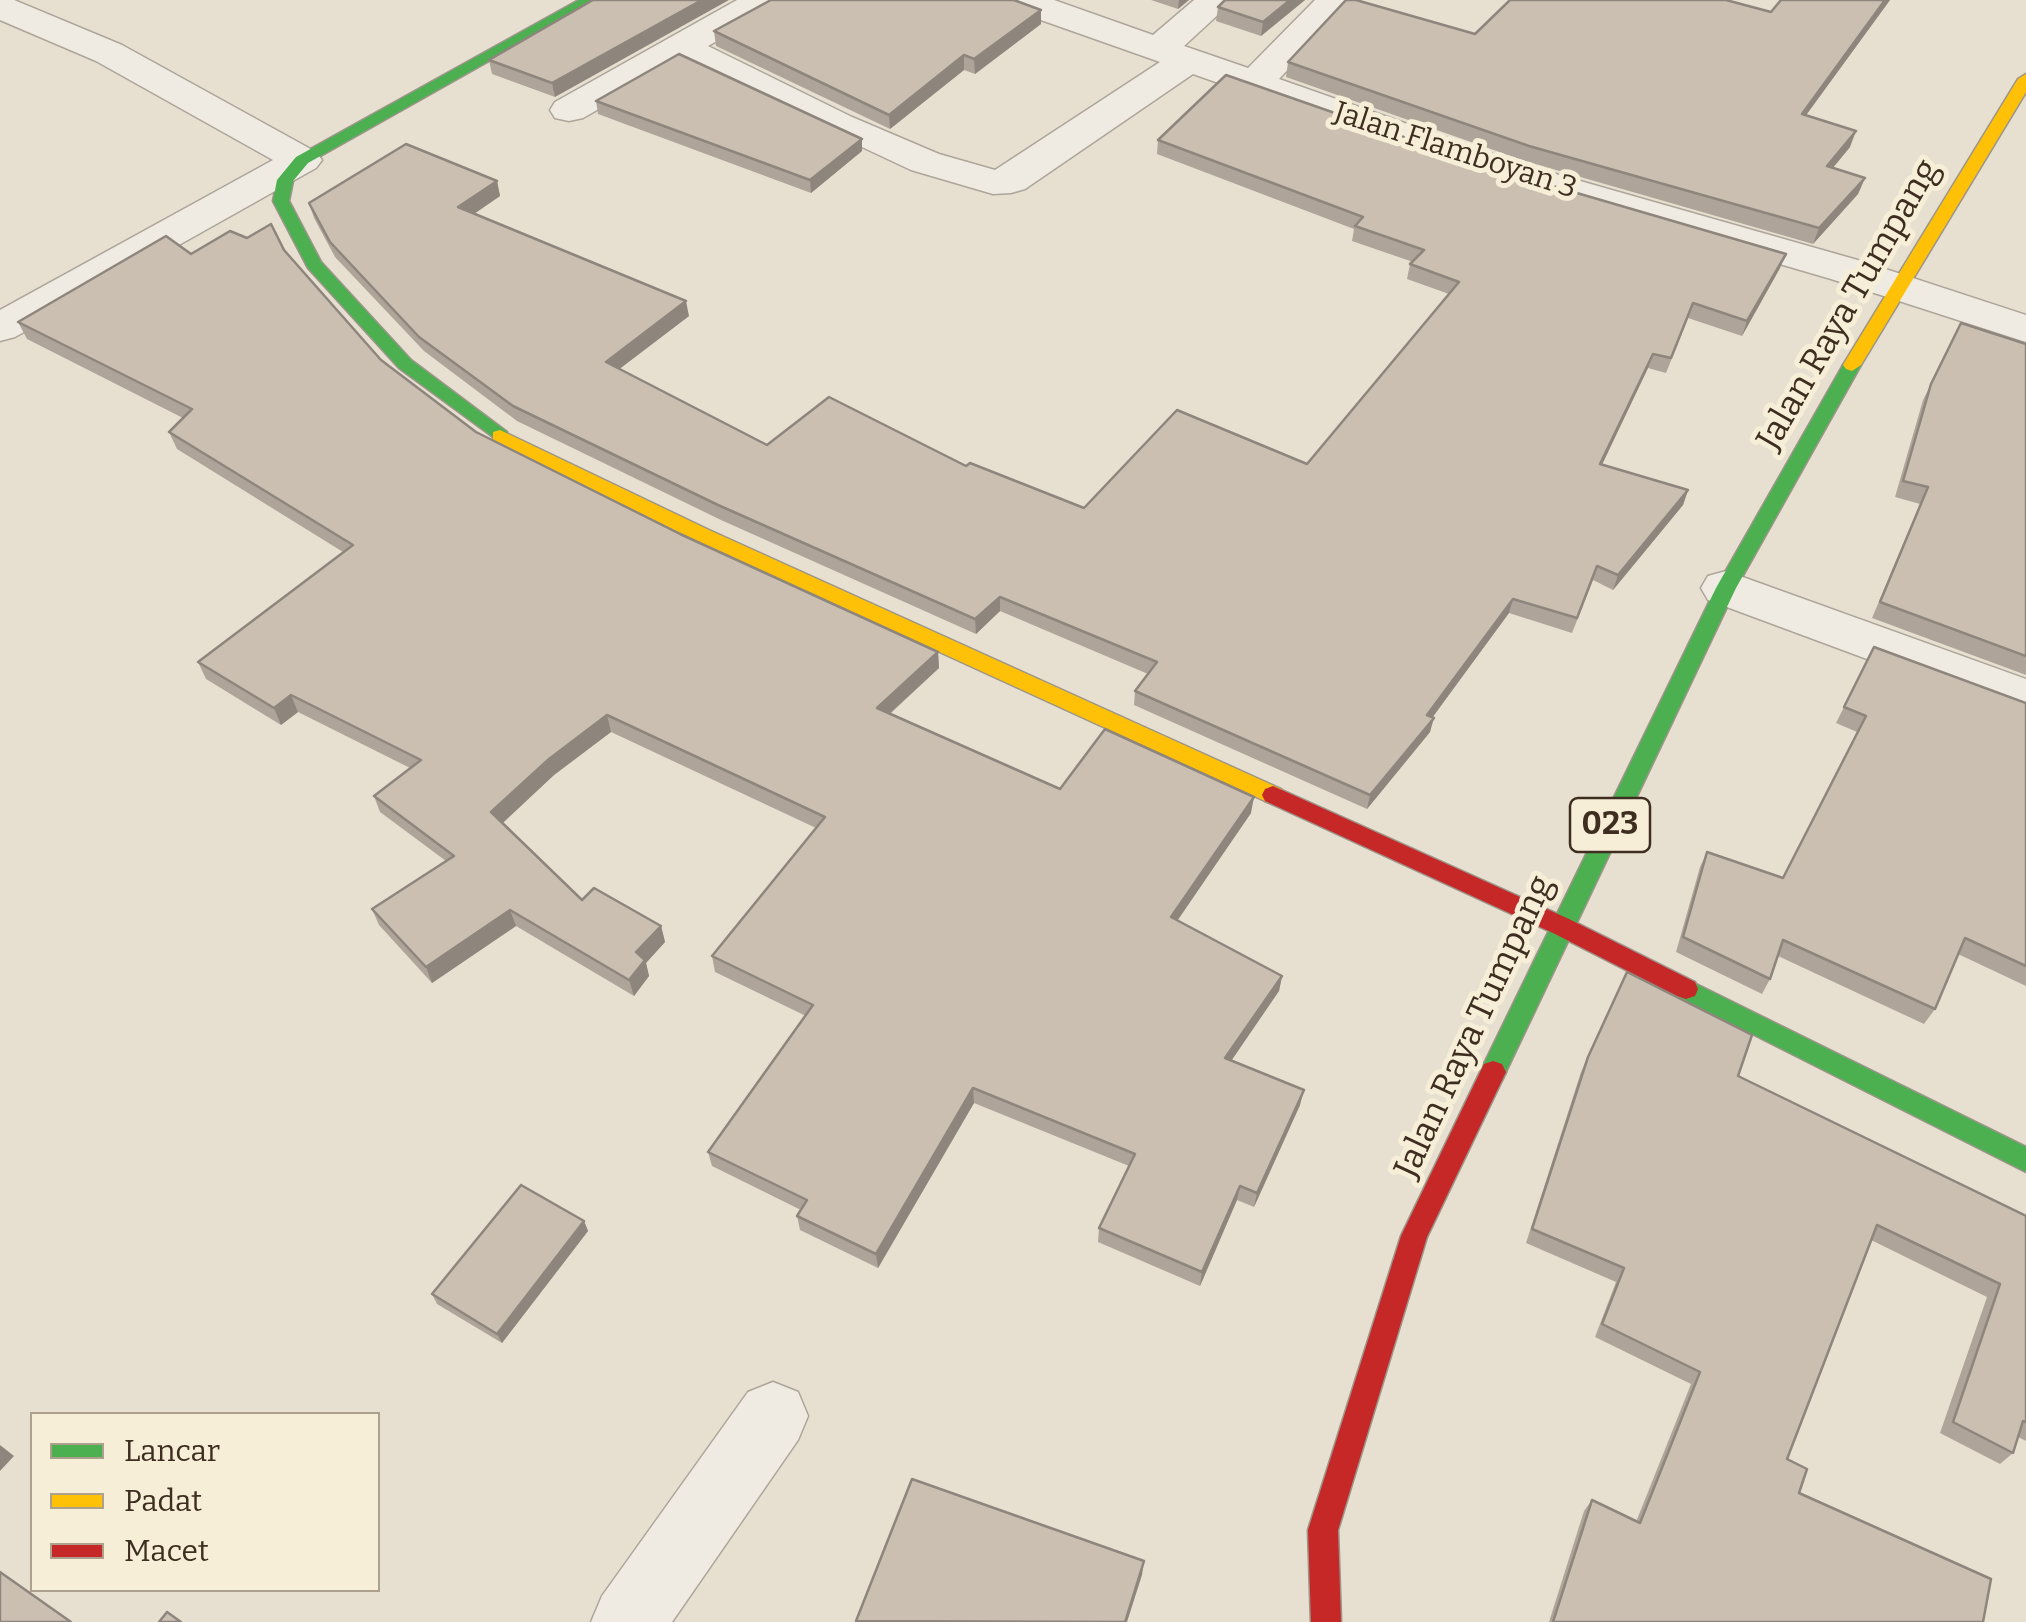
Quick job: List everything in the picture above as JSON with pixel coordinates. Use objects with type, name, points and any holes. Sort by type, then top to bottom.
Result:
[{"type":"street","points":[[0,328],[590,0]]},
{"type":"street","points":[[569,110],[763,0]]},
{"type":"street","name":"Jalan Flamboyan 3","points":[[1020,0],[1510,173],[2026,328]]},
{"type":"street","points":[[680,47],[838,125],[925,162],[993,182],[1010,182],[1173,54],[1216,0]]},
{"type":"street","points":[[1254,83],[1335,0]]},
{"type":"street","points":[[0,7],[108,54],[302,160]]},
{"type":"street","name":"Jalan Raya Tumpang","points":[[1326,1622],[1324,1530],[1414,1236],[1726,588],[1896,287],[2026,79]]},
{"type":"street","points":[[302,160],[285,180],[281,201],[314,264],[405,364],[499,435],[702,535],[1561,926],[2026,1160]]},
{"type":"street","points":[[1726,588],[2026,699]]},
{"type":"street","points":[[628,1622],[773,1416]]},
{"type":"building","points":[[593,0],[702,0],[552,83],[489,60]]},
{"type":"building","points":[[771,0],[1014,0],[1041,10],[974,59],[964,55],[889,115],[714,31]]},
{"type":"building","points":[[1225,0],[1290,0],[1263,22],[1218,7]]},
{"type":"building","points":[[1346,0],[1475,34],[1510,0],[1726,0],[1771,12],[1781,0],[1885,0],[1802,114],[1856,131],[1827,166],[1865,178],[1819,228],[1529,146],[1288,62]]},
{"type":"building","points":[[679,54],[862,139],[810,180],[596,101]]},
{"type":"building","points":[[1226,75],[1498,170],[1786,254],[1747,321],[1693,303],[1671,358],[1653,354],[1600,464],[1688,490],[1618,575],[1597,566],[1577,618],[1513,599],[1427,715],[1434,718],[1370,795],[1135,691],[1157,662],[1000,597],[975,619],[718,505],[513,406],[419,337],[330,242],[309,203],[406,144],[497,181],[458,207],[686,301],[606,362],[767,445],[829,397],[966,466],[970,463],[1084,508],[1177,410],[1307,464],[1459,282],[1410,264],[1424,250],[1355,226],[1363,217],[1158,140]]},
{"type":"building","points":[[271,224],[284,250],[381,360],[476,432],[680,534],[938,652],[877,708],[1060,789],[1105,729],[1254,797],[1171,917],[1282,976],[1225,1058],[1304,1090],[1257,1193],[1240,1186],[1202,1272],[1099,1228],[1135,1154],[973,1088],[876,1254],[797,1216],[807,1200],[708,1152],[813,1005],[712,956],[825,817],[607,715],[549,759],[491,812],[582,900],[594,888],[661,926],[636,952],[645,960],[629,980],[510,910],[426,967],[372,909],[454,856],[374,796],[421,760],[291,695],[274,708],[198,662],[353,545],[169,432],[192,409],[18,322],[166,236],[191,254],[230,231],[247,238]]},
{"type":"building","points":[[1961,323],[2026,344],[2026,656],[1880,602],[1928,487],[1903,481],[1931,384]]},
{"type":"building","points":[[1874,647],[2026,703],[2026,966],[1965,938],[1935,1009],[1783,940],[1770,979],[1683,937],[1707,852],[1783,878],[1866,716],[1844,707]]},
{"type":"building","points":[[1627,972],[1752,1035],[1738,1076],[2026,1216],[2026,1422],[2023,1421],[2013,1453],[1953,1422],[2000,1284],[1877,1225],[1787,1459],[1807,1469],[1799,1493],[1991,1579],[1983,1622],[1553,1622],[1592,1500],[1640,1523],[1700,1372],[1602,1324],[1624,1268],[1532,1229],[1588,1057]]},
{"type":"building","points":[[521,1185],[584,1221],[497,1334],[432,1294]]},
{"type":"building","points":[[912,1479],[1144,1561],[1125,1622],[856,1621]]},
{"type":"building","points":[[0,1572],[71,1622],[0,1622]]},
{"type":"building","points":[[167,1612],[181,1622],[159,1622]]},
{"type":"traffic: fast","points":[[500,436],[405,364],[314,264],[281,201],[285,180],[302,160],[590,0]]},
{"type":"traffic: fast","points":[[1493,1072],[1726,588],[1852,365]]},
{"type":"traffic: fast","points":[[1686,989],[2026,1160]]},
{"type":"traffic: slow","points":[[1852,365],[2026,79]]},
{"type":"traffic: slow","points":[[500,436],[702,535],[1273,795]]},
{"type":"traffic: jam","points":[[1273,795],[1561,926],[1686,989]]},
{"type":"traffic: jam","points":[[1326,1622],[1323,1530],[1414,1236],[1493,1072]]}]
